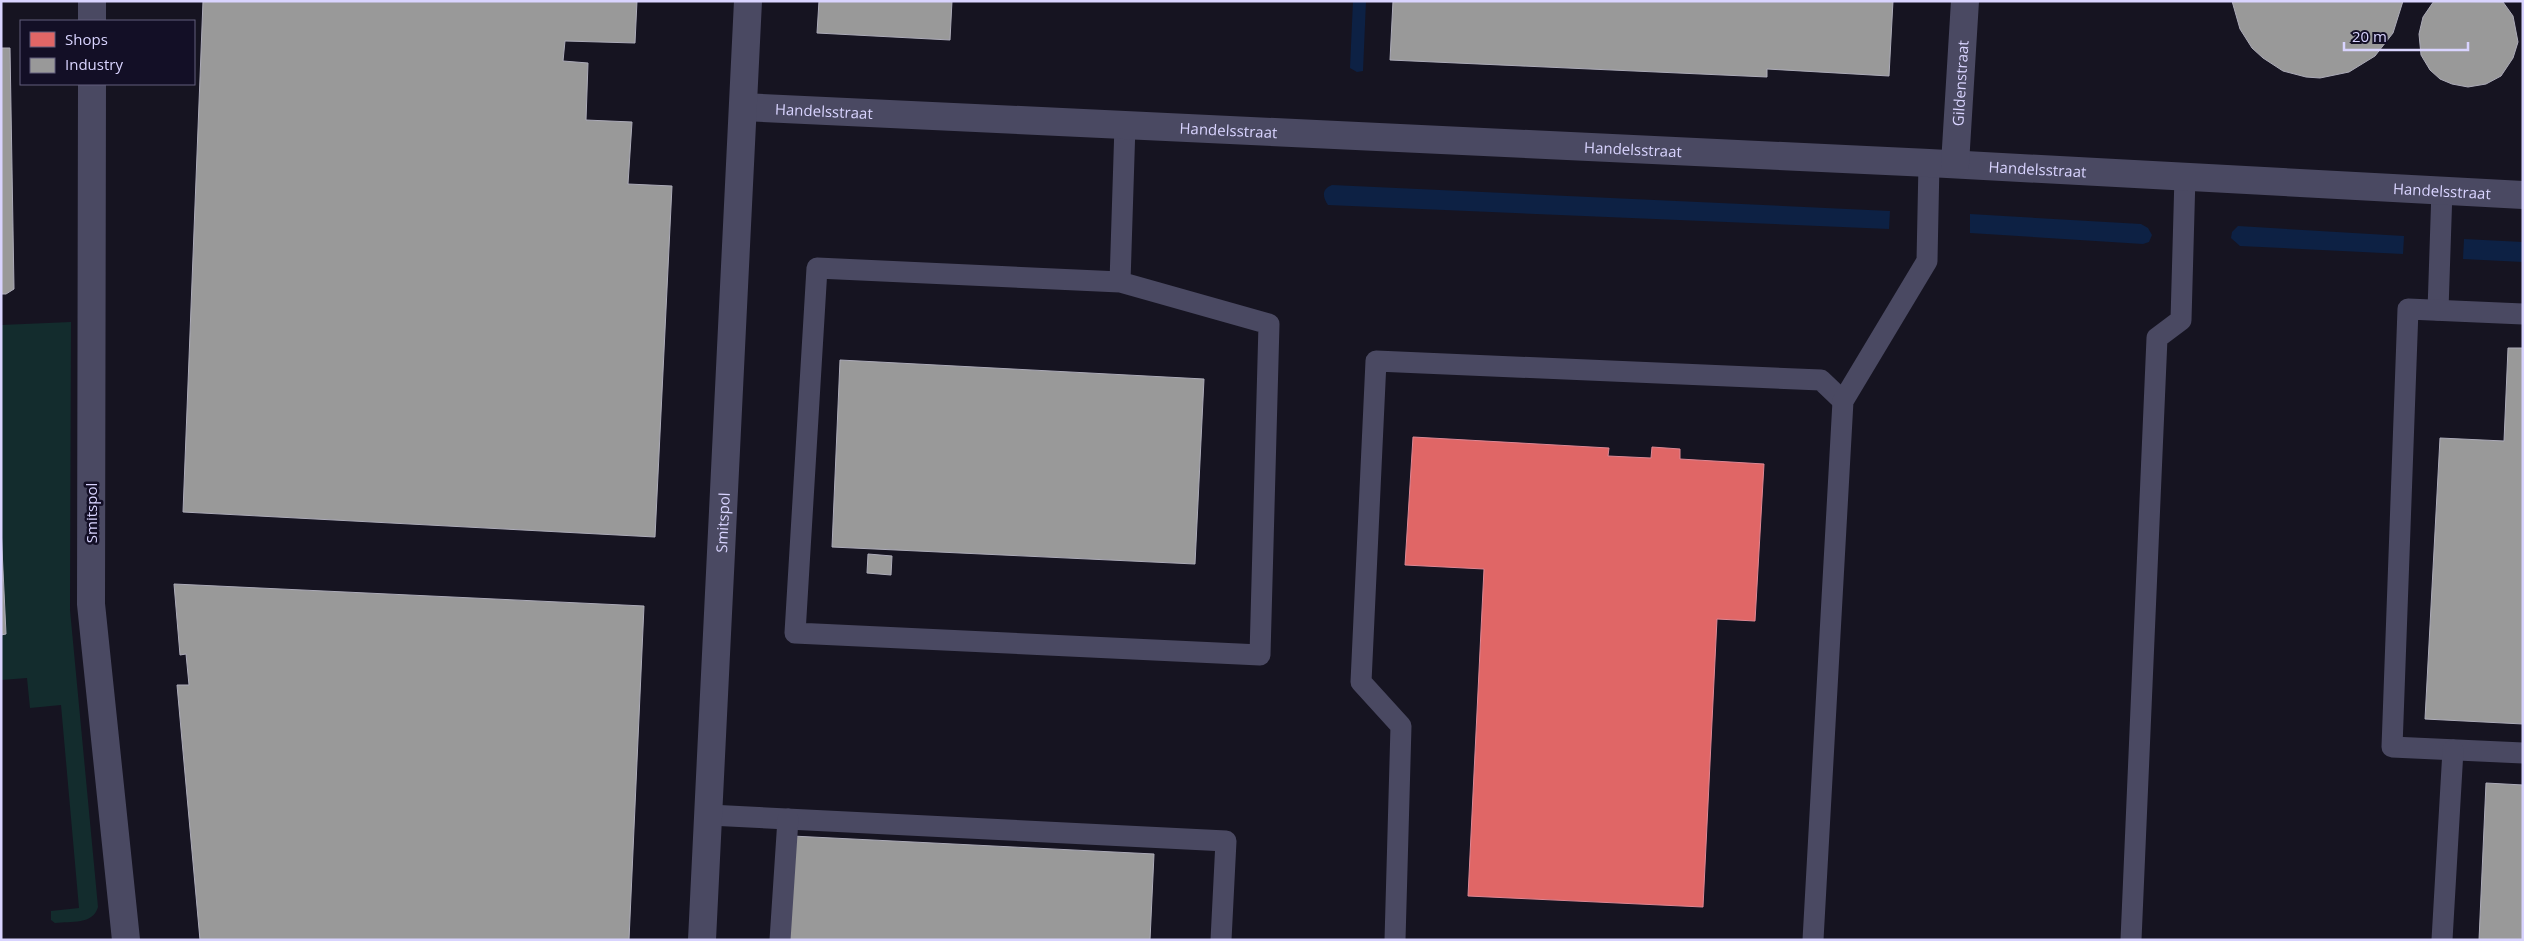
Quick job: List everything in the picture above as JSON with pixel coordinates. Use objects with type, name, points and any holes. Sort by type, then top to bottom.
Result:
[{"type":"street","points":[[92,1],[92,20]]},
{"type":"street","name":"Smitspol","points":[[702,940],[748,1]]},
{"type":"street","name":"Gildenstraat","points":[[1942,163],[1965,1]]},
{"type":"street","name":"Smitspol","points":[[92,85],[91,604],[126,940]]},
{"type":"street","name":"Handelsstraat","points":[[743,107],[1942,163],[2523,195]]},
{"type":"lane","points":[[1120,282],[1125,125]]},
{"type":"lane","points":[[1813,940],[1842,401],[1928,261],[1928,198],[1942,163]]},
{"type":"lane","points":[[2131,940],[2157,338],[2182,320],[2185,176]]},
{"type":"lane","points":[[2438,310],[2442,190]]},
{"type":"lane","points":[[817,268],[1120,282],[1268,324],[1260,655],[795,633],[817,268]]},
{"type":"lane","points":[[2523,314],[2408,309],[2392,747],[2523,754]]},
{"type":"lane","points":[[1395,940],[1401,726],[1361,682],[1376,361],[1821,380],[1842,401]]},
{"type":"lane","points":[[2442,940],[2453,750]]},
{"type":"lane","points":[[709,815],[1226,841],[1221,940]]},
{"type":"lane","points":[[780,940],[788,819]]},
{"type":"green space","points":[[71,322],[70,610],[98,907],[91,917],[81,921],[55,923],[51,920],[51,911],[79,908],[61,705],[30,708],[27,678],[1,680],[1,325]]},
{"type":"water","points":[[1353,1],[1366,1],[1363,71],[1357,72],[1350,68]]},
{"type":"water","points":[[1332,185],[1890,211],[1889,229],[1328,205],[1324,193]]},
{"type":"water","points":[[1970,214],[2141,224],[2148,228],[2152,235],[2149,242],[2143,244],[1970,233]]},
{"type":"water","points":[[2238,226],[2404,236],[2403,254],[2240,246],[2231,238],[2232,232]]},
{"type":"water","points":[[2464,239],[2523,242],[2523,262],[2463,259]]},
{"type":"building: Shops","points":[[1413,437],[1609,448],[1608,456],[1651,458],[1652,447],[1680,449],[1680,459],[1764,464],[1755,621],[1717,619],[1703,907],[1468,896],[1484,569],[1405,565]]},
{"type":"building: Industry","points":[[203,1],[637,1],[635,43],[565,41],[563,61],[588,63],[586,120],[632,122],[628,184],[672,186],[655,537],[183,512]]},
{"type":"building: Industry","points":[[819,1],[952,1],[950,40],[817,33]]},
{"type":"building: Industry","points":[[1393,1],[1893,1],[1889,76],[1767,69],[1767,77],[1390,60]]},
{"type":"building: Industry","points":[[2232,1],[2403,1],[2393,33],[2375,56],[2349,72],[2320,78],[2306,77],[2283,71],[2263,58],[2252,48],[2240,29]]},
{"type":"building: Industry","points":[[2434,1],[2503,2],[2513,16],[2518,42],[2513,58],[2501,76],[2486,84],[2468,87],[2452,84],[2440,79],[2430,70],[2421,55],[2419,34],[2423,17]]},
{"type":"building: Industry","points":[[1,48],[10,48],[14,289],[6,294],[1,294]]},
{"type":"building: Industry","points":[[2508,348],[2523,348],[2523,724],[2425,719],[2440,438],[2504,441]]},
{"type":"building: Industry","points":[[840,360],[1204,379],[1195,564],[832,547]]},
{"type":"building: Industry","points":[[1,527],[6,634],[1,635]]},
{"type":"building: Industry","points":[[868,554],[892,556],[891,575],[867,573]]},
{"type":"building: Industry","points":[[174,584],[644,606],[629,940],[200,940],[177,685],[189,685],[186,654],[180,655]]},
{"type":"building: Industry","points":[[2486,783],[2523,785],[2523,940],[2479,940]]},
{"type":"building: Industry","points":[[792,836],[1154,854],[1150,940],[787,940]]}]
